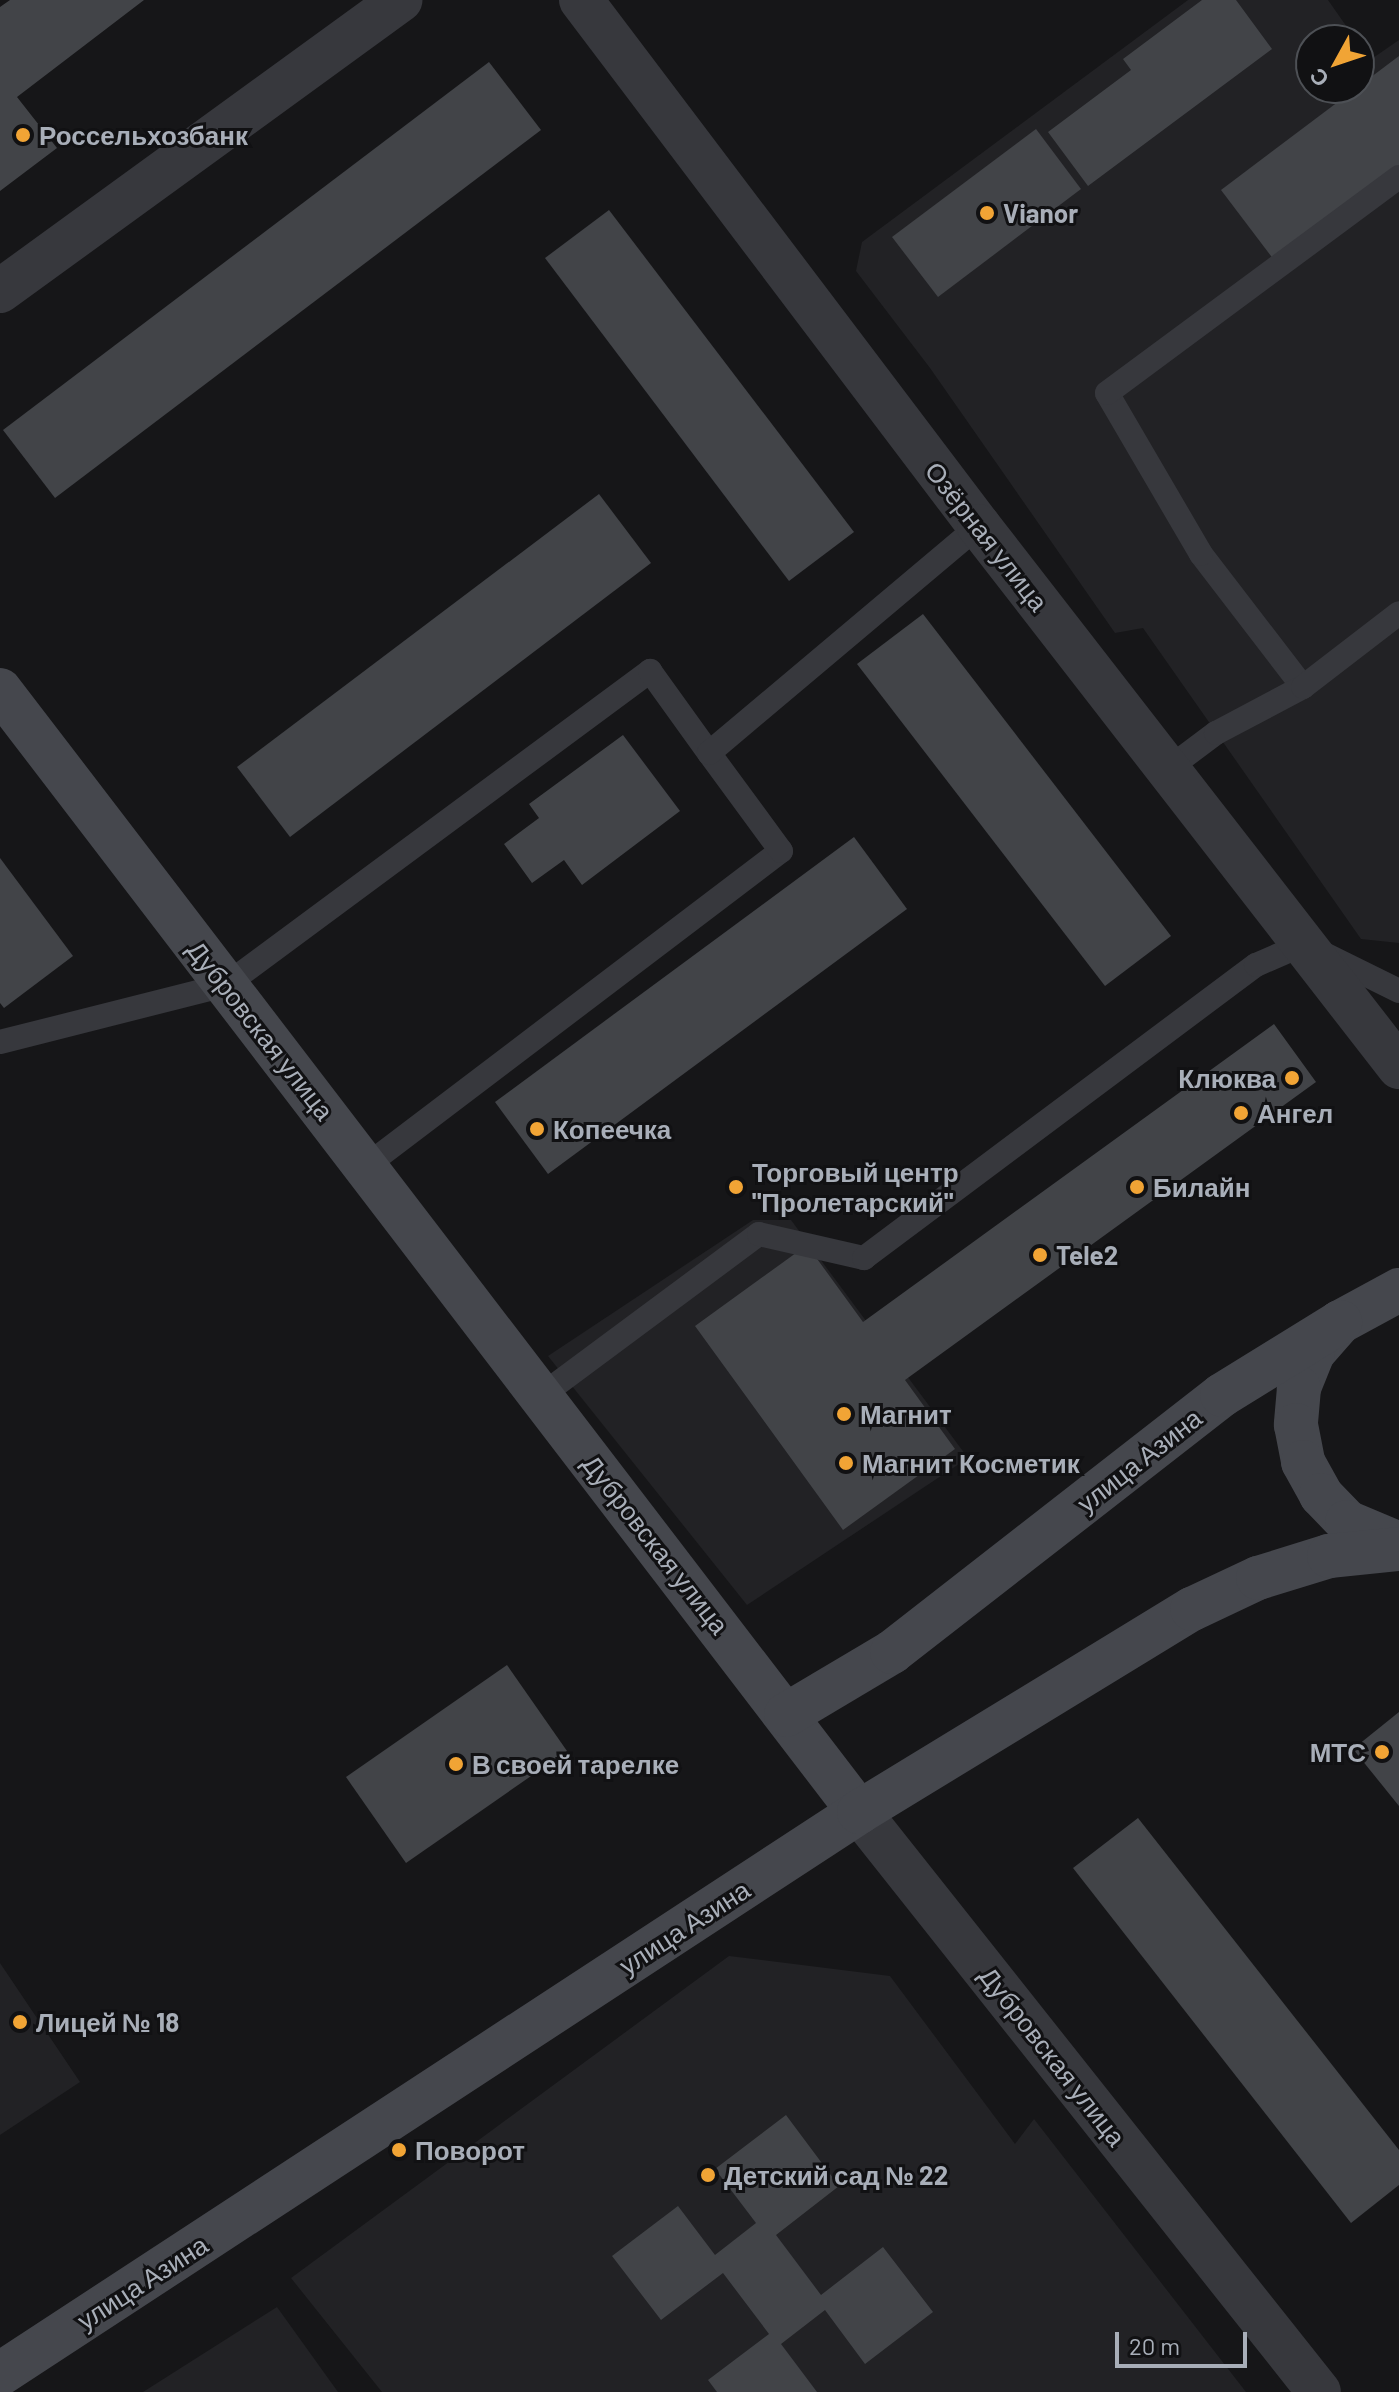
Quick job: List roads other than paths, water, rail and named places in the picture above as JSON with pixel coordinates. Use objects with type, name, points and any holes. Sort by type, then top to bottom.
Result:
[{"type":"main road","name":"Дубровская улица","points":[[0,690],[859,1812]]},
{"type":"main road","name":"улица Азина","points":[[786,1715],[892,1652],[1222,1395],[1340,1322],[1399,1290]]},
{"type":"main road","points":[[1340,1322],[1313,1353],[1299,1388],[1296,1425],[1303,1462],[1321,1495],[1347,1522],[1379,1540],[1399,1546]]},
{"type":"main road","name":"улица Азина","points":[[0,2374],[859,1812],[1192,1609],[1258,1578],[1329,1556],[1399,1546]]},
{"type":"street","points":[[0,291],[400,0]]},
{"type":"street","name":"Озёрная улица","points":[[581,0],[979,526],[1399,1067]]},
{"type":"street","name":"Дубровская улица","points":[[859,1812],[1319,2392]]},
{"type":"lane","points":[[1303,687],[1201,554],[1107,393],[1399,177]]},
{"type":"lane","points":[[709,753],[979,526]]},
{"type":"lane","points":[[1169,768],[1216,733],[1303,687],[1399,613]]},
{"type":"lane","points":[[0,1042],[226,985],[650,671],[781,851],[366,1166]]},
{"type":"lane","points":[[542,1395],[759,1234],[864,1258],[1256,965],[1304,944],[1399,991]]},
{"type":"place","name":"Россельхозбанк","points":[[23,135]]},
{"type":"place","name":"Vianor","points":[[987,213]]},
{"type":"place","name":"Клюква","points":[[1292,1078]]},
{"type":"place","name":"Ангел","points":[[1241,1113]]},
{"type":"place","name":"Копеечка","points":[[537,1129]]},
{"type":"place","name":"Торговый центр \"Пролетарский\"","points":[[736,1187]]},
{"type":"place","name":"Билайн","points":[[1137,1187]]},
{"type":"place","name":"Tele2","points":[[1040,1255]]},
{"type":"place","name":"Магнит","points":[[844,1414]]},
{"type":"place","name":"Магнит Косметик","points":[[846,1463]]},
{"type":"place","name":"МТС","points":[[1382,1752]]},
{"type":"place","name":"В своей тарелке","points":[[456,1764]]},
{"type":"place","name":"Лицей № 18","points":[[20,2022]]},
{"type":"place","name":"Поворот","points":[[399,2150]]},
{"type":"place","name":"Детский сад № 22","points":[[708,2175]]}]
